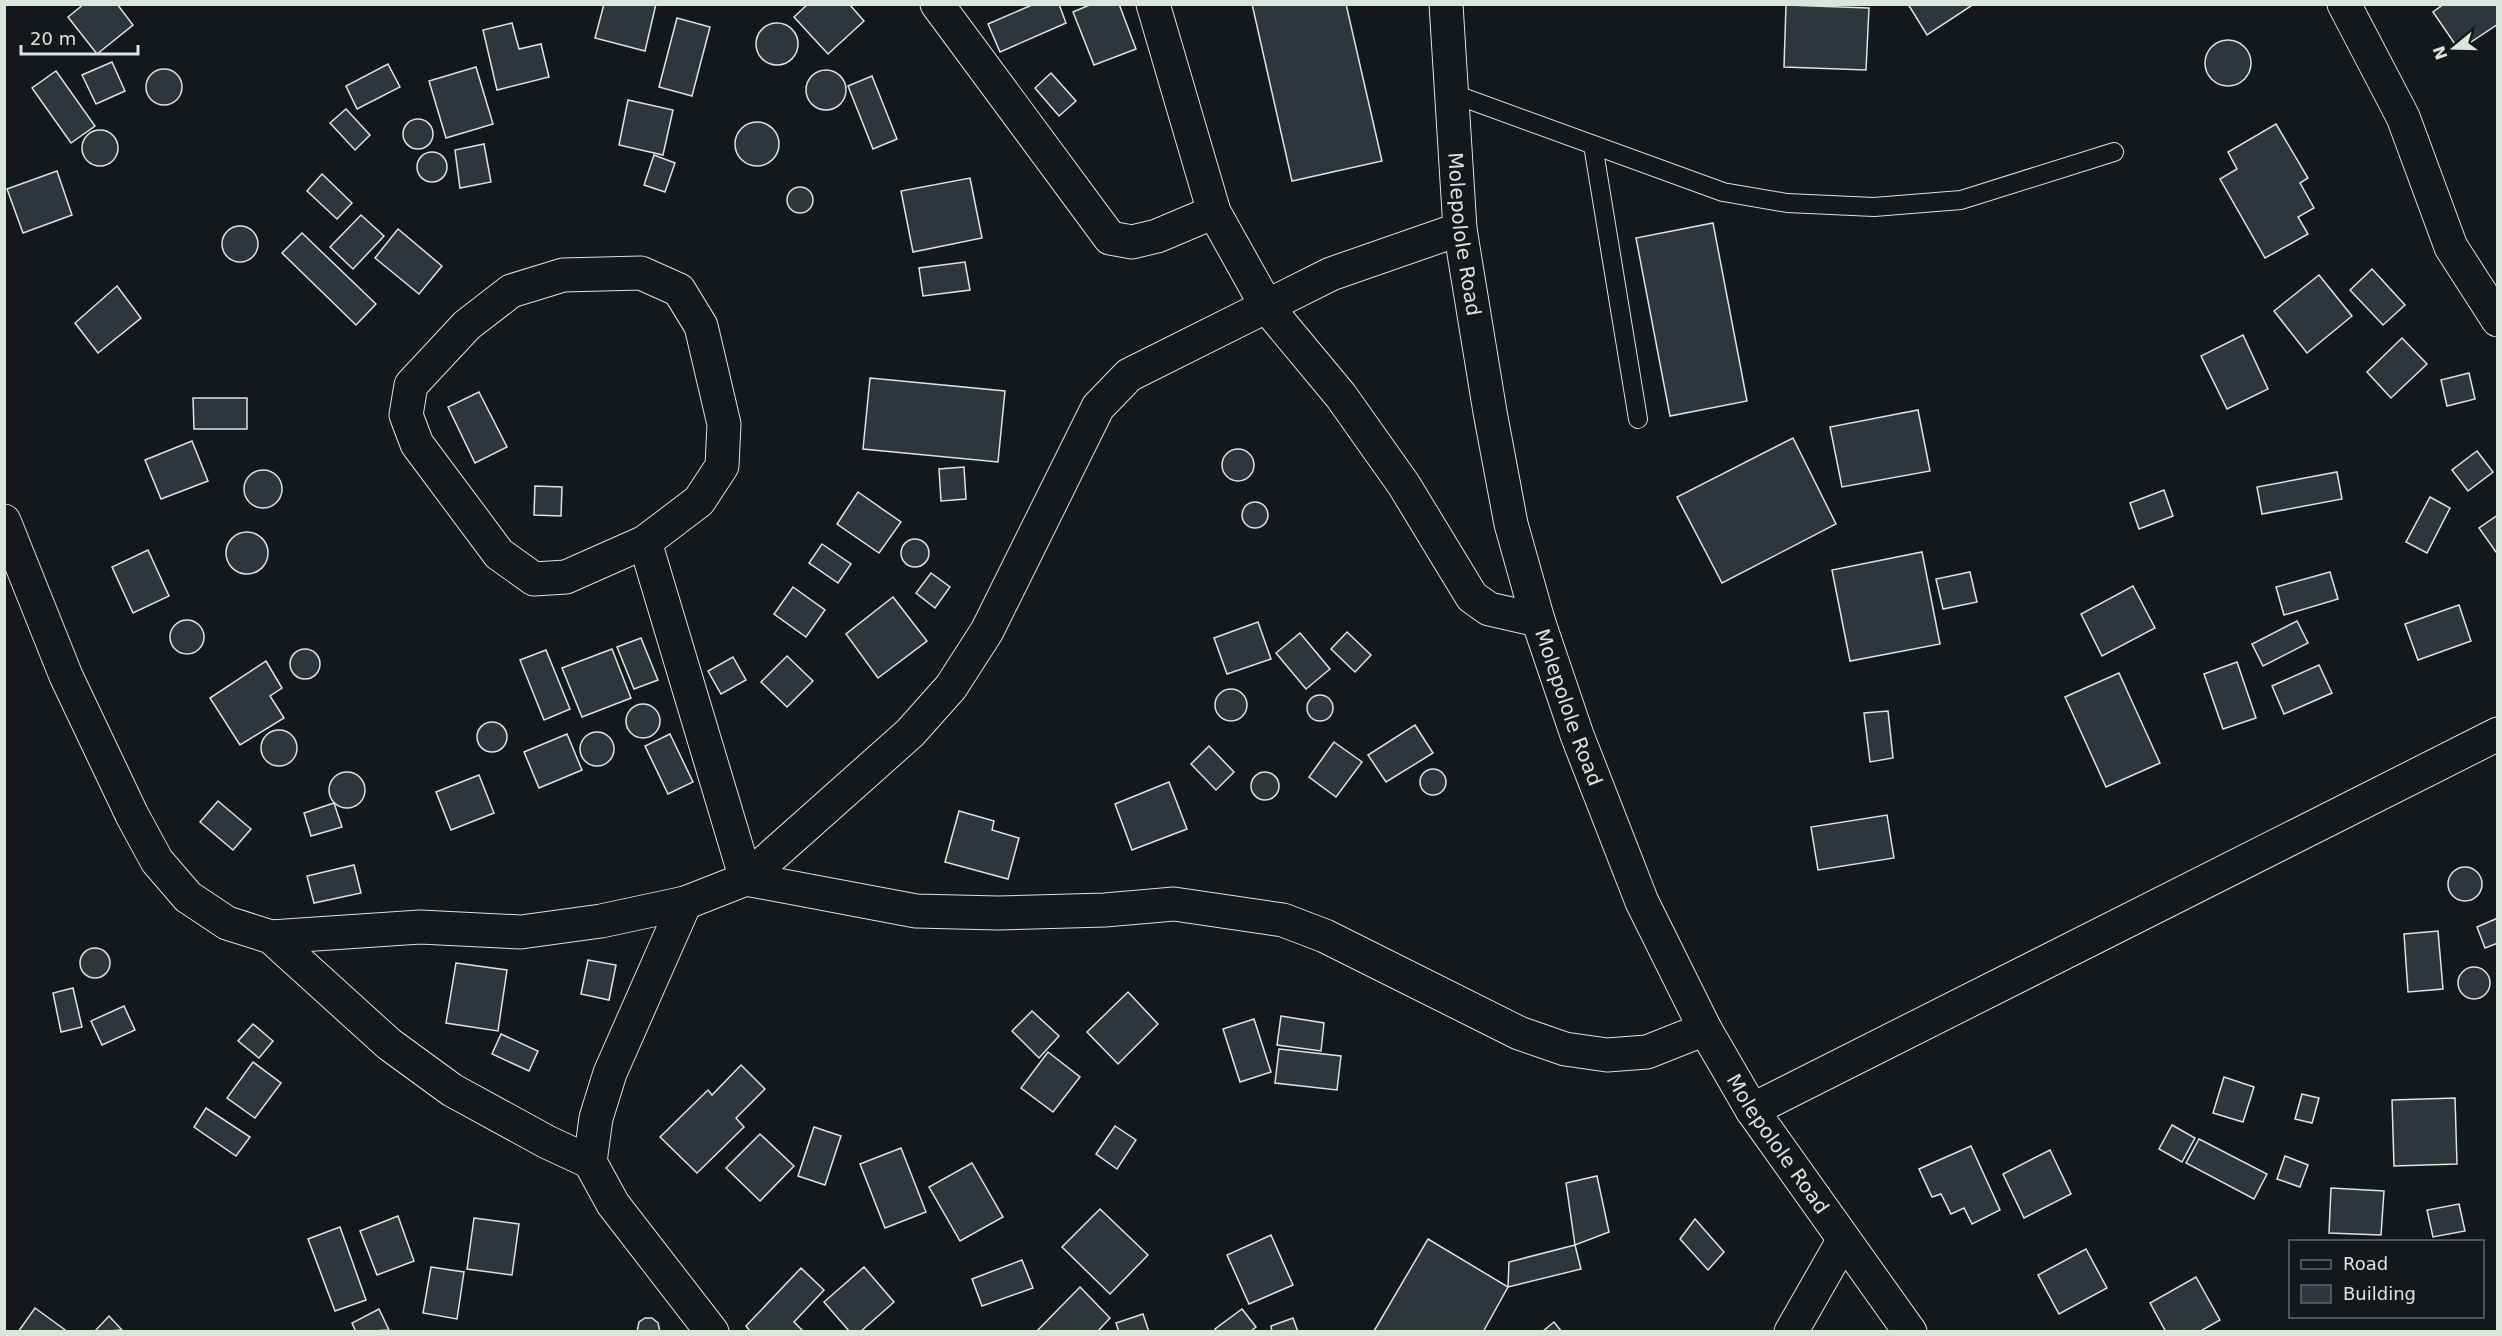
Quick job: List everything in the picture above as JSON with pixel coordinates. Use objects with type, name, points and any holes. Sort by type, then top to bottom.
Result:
[{"type":"street","points":[[937,4],[1110,238],[1131,242],[1140,240],[1214,212]]},
{"type":"street","points":[[1154,4],[1214,212],[1267,307],[1360,423],[1404,485],[1472,597],[1489,609],[1538,620]]},
{"type":"street","name":"Molepolole Road","points":[[1446,4],[1460,229],[1511,524],[1538,620],[1577,735],[1642,902],[1705,1029],[1752,1110],[1843,1241],[1910,1332]]},
{"type":"street","points":[[2344,4],[2403,117],[2451,247],[2498,320]]},
{"type":"street","points":[[4,521],[66,676],[132,815],[158,861],[188,897],[198,904],[227,923],[271,937],[420,927],[521,932],[601,921],[685,903],[746,879],[910,733],[951,687],[987,631],[1098,407],[1129,375],[1331,273],[1460,229]]},
{"type":"street","points":[[641,273],[679,290],[701,326],[724,424],[722,466],[699,501],[645,542],[566,577],[534,579],[499,554],[417,444],[406,415],[411,385],[467,325],[511,291],[563,275],[641,273]]},
{"type":"street","points":[[645,542],[746,879]]},
{"type":"street","points":[[1752,1110],[2498,734]]},
{"type":"street","points":[[746,879],[916,911],[1033,912],[1174,904],[1238,912],[1283,920],[1325,936],[1519,1033],[1565,1049],[1607,1055],[1647,1052],[1705,1029]]},
{"type":"street","points":[[685,903],[610,1073],[596,1118],[590,1161],[613,1204],[712,1332]]},
{"type":"street","points":[[271,937],[389,1044],[452,1090],[547,1142],[590,1161]]},
{"type":"street","points":[[1791,1332],[1843,1241]]},
{"type":"lane","points":[[1451,93],[1723,192],[1787,203],[1874,207],[1961,201],[2114,152]]},
{"type":"lane","points":[[1593,145],[1638,419]]},
{"type":"building","points":[[84,4],[117,4],[133,25],[97,54],[68,17]]},
{"type":"building","points":[[604,4],[656,4],[645,51],[595,38]]},
{"type":"building","points":[[808,4],[849,4],[864,21],[828,54],[794,17]]},
{"type":"building","points":[[1034,4],[1059,4],[1066,23],[1000,52],[988,24]]},
{"type":"building","points":[[1092,4],[1119,4],[1136,49],[1094,65],[1073,12]]},
{"type":"building","points":[[1252,4],[1346,4],[1382,161],[1292,181]]},
{"type":"building","points":[[1908,4],[1974,4],[1927,35]]},
{"type":"building","points":[[2444,4],[2498,4],[2498,24],[2459,50],[2433,12]]},
{"type":"building","points":[[1786,5],[1869,8],[1866,70],[1784,67]]},
{"type":"building","points":[[677,18],[710,27],[692,96],[659,87]]},
{"type":"building","points":[[512,23],[519,49],[541,44],[549,77],[497,90],[483,30]]},
{"type":"building","points":[[777,23],[792,29],[798,44],[792,59],[777,65],[762,59],[756,44],[762,29]]},
{"type":"building","points":[[2233,40],[2245,46],[2250,54],[2250,72],[2245,80],[2237,85],[2223,86],[2215,83],[2208,76],[2205,58],[2208,50],[2215,43]]},
{"type":"building","points":[[112,62],[125,91],[96,104],[82,75]]},
{"type":"building","points":[[388,64],[400,87],[357,109],[346,86]]},
{"type":"building","points":[[476,67],[493,124],[446,138],[429,81]]},
{"type":"building","points":[[164,69],[176,75],[182,87],[176,99],[164,105],[152,99],[146,87],[152,75]]},
{"type":"building","points":[[826,70],[834,71],[840,76],[845,82],[845,98],[840,104],[834,109],[826,110],[818,109],[812,104],[807,98],[806,90],[807,82],[812,76],[818,71]]},
{"type":"building","points":[[56,71],[95,126],[71,143],[32,88]]},
{"type":"building","points":[[1051,73],[1076,101],[1059,116],[1035,88]]},
{"type":"building","points":[[872,76],[897,139],[873,149],[848,86]]},
{"type":"building","points":[[628,100],[673,110],[663,155],[619,145]]},
{"type":"building","points":[[346,109],[370,135],[355,150],[330,123]]},
{"type":"building","points":[[418,119],[429,123],[433,134],[429,145],[418,149],[407,145],[403,134],[407,123]]},
{"type":"building","points":[[757,122],[766,123],[773,128],[778,135],[778,153],[773,160],[766,165],[757,166],[748,165],[741,160],[736,153],[735,144],[736,135],[741,128],[748,123]]},
{"type":"building","points":[[2276,124],[2308,178],[2300,183],[2314,208],[2298,217],[2308,234],[2265,258],[2220,179],[2237,169],[2228,152]]},
{"type":"building","points":[[100,130],[113,135],[118,148],[113,161],[100,166],[87,161],[82,148],[87,135]]},
{"type":"building","points":[[484,144],[491,182],[460,188],[455,150]]},
{"type":"building","points":[[432,152],[443,156],[447,167],[443,178],[432,182],[421,178],[417,167],[421,156]]},
{"type":"building","points":[[654,155],[675,163],[665,192],[644,185]]},
{"type":"building","points":[[57,171],[72,215],[23,233],[7,189]]},
{"type":"building","points":[[322,174],[352,203],[337,219],[307,191]]},
{"type":"building","points":[[970,178],[982,238],[913,252],[901,191]]},
{"type":"building","points":[[800,187],[809,191],[813,200],[809,209],[800,213],[791,209],[787,200],[791,191]]},
{"type":"building","points":[[361,215],[384,236],[353,269],[330,247]]},
{"type":"building","points":[[1713,223],[1747,401],[1670,416],[1636,238]]},
{"type":"building","points":[[240,226],[253,231],[258,244],[253,257],[240,262],[227,257],[222,244],[227,231]]},
{"type":"building","points":[[398,229],[442,266],[419,294],[375,258]]},
{"type":"building","points":[[302,233],[376,304],[356,325],[282,253]]},
{"type":"building","points":[[965,262],[970,290],[923,296],[919,268]]},
{"type":"building","points":[[2372,269],[2405,305],[2383,325],[2350,290]]},
{"type":"building","points":[[2319,275],[2352,316],[2307,353],[2274,311]]},
{"type":"building","points":[[117,286],[141,318],[98,353],[75,323]]},
{"type":"building","points":[[2243,335],[2268,389],[2227,409],[2201,356]]},
{"type":"building","points":[[2402,338],[2427,364],[2391,398],[2367,372]]},
{"type":"building","points":[[2469,373],[2475,399],[2447,406],[2441,380]]},
{"type":"building","points":[[870,378],[1005,391],[998,462],[863,449]]},
{"type":"building","points":[[479,392],[507,447],[475,463],[448,407]]},
{"type":"building","points":[[193,398],[247,398],[247,429],[194,429]]},
{"type":"building","points":[[1918,410],[1930,471],[1842,487],[1830,427]]},
{"type":"building","points":[[1793,438],[1836,524],[1722,583],[1677,497]]},
{"type":"building","points":[[192,441],[208,481],[161,499],[145,460]]},
{"type":"building","points":[[1238,449],[1250,453],[1254,465],[1250,477],[1238,481],[1226,477],[1222,465],[1226,453]]},
{"type":"building","points":[[2477,451],[2493,472],[2468,491],[2452,470]]},
{"type":"building","points":[[964,467],[966,499],[941,501],[939,469]]},
{"type":"building","points":[[263,470],[270,471],[276,476],[281,482],[281,496],[276,502],[270,507],[263,508],[256,507],[250,502],[245,496],[244,489],[245,482],[250,476],[256,471]]},
{"type":"building","points":[[2337,472],[2342,499],[2262,514],[2257,487]]},
{"type":"building","points":[[535,486],[562,487],[561,516],[534,515]]},
{"type":"building","points":[[2164,490],[2173,516],[2139,529],[2130,503]]},
{"type":"building","points":[[858,492],[901,522],[879,553],[837,524]]},
{"type":"building","points":[[2430,497],[2450,508],[2427,553],[2406,542]]},
{"type":"building","points":[[1255,502],[1265,505],[1268,515],[1265,525],[1255,528],[1245,525],[1242,515],[1245,505]]},
{"type":"building","points":[[2498,515],[2498,551],[2496,552],[2479,528]]},
{"type":"building","points":[[247,532],[262,538],[268,553],[262,568],[247,574],[232,568],[226,553],[232,538]]},
{"type":"building","points":[[915,539],[925,543],[929,553],[925,563],[915,567],[905,563],[901,553],[905,543]]},
{"type":"building","points":[[822,544],[851,564],[838,583],[809,563]]},
{"type":"building","points":[[148,550],[169,596],[133,613],[112,567]]},
{"type":"building","points":[[1922,552],[1940,644],[1850,661],[1832,570]]},
{"type":"building","points":[[1970,572],[1977,602],[1943,609],[1936,579]]},
{"type":"building","points":[[2330,572],[2338,599],[2284,615],[2276,587]]},
{"type":"building","points":[[931,573],[950,587],[935,608],[916,593]]},
{"type":"building","points":[[2133,586],[2155,628],[2102,656],[2081,614]]},
{"type":"building","points":[[793,587],[825,610],[806,637],[774,614]]},
{"type":"building","points":[[893,597],[927,641],[878,678],[846,634]]},
{"type":"building","points":[[2459,605],[2471,641],[2418,660],[2405,624]]},
{"type":"building","points":[[187,620],[199,625],[204,637],[199,649],[187,654],[175,649],[170,637],[175,625]]},
{"type":"building","points":[[2297,621],[2308,643],[2263,666],[2252,644]]},
{"type":"building","points":[[1258,622],[1271,659],[1227,674],[1214,638]]},
{"type":"building","points":[[1347,632],[1371,655],[1355,672],[1331,649]]},
{"type":"building","points":[[1300,633],[1330,669],[1306,689],[1276,653]]},
{"type":"building","points":[[641,638],[658,680],[634,689],[617,647]]},
{"type":"building","points":[[305,649],[316,653],[320,664],[316,675],[305,679],[294,675],[290,664],[294,653]]},
{"type":"building","points":[[612,649],[631,698],[582,717],[562,668]]},
{"type":"building","points":[[546,650],[570,709],[544,720],[520,660]]},
{"type":"building","points":[[787,656],[813,681],[787,707],[761,682]]},
{"type":"building","points":[[733,657],[746,680],[721,694],[708,671]]},
{"type":"building","points":[[266,661],[282,688],[270,696],[284,718],[240,745],[210,698]]},
{"type":"building","points":[[2237,662],[2256,718],[2223,729],[2204,674]]},
{"type":"building","points":[[2319,665],[2332,693],[2284,714],[2272,686]]},
{"type":"building","points":[[2119,673],[2160,763],[2106,787],[2065,697]]},
{"type":"building","points":[[1231,689],[1242,694],[1247,705],[1242,716],[1231,721],[1220,716],[1215,705],[1220,694]]},
{"type":"building","points":[[1320,695],[1329,699],[1333,708],[1329,717],[1320,721],[1311,717],[1307,708],[1311,699]]},
{"type":"building","points":[[643,704],[655,709],[660,721],[655,733],[643,738],[631,733],[626,721],[631,709]]},
{"type":"building","points":[[1888,711],[1893,758],[1870,762],[1864,713]]},
{"type":"building","points":[[492,722],[502,727],[507,737],[502,747],[492,752],[482,747],[477,737],[482,727]]},
{"type":"building","points":[[1415,725],[1433,753],[1386,782],[1368,755]]},
{"type":"building","points":[[279,730],[292,735],[297,748],[292,761],[279,766],[266,761],[261,748],[266,735]]},
{"type":"building","points":[[597,732],[609,737],[614,749],[609,761],[597,766],[585,761],[580,749],[585,737]]},
{"type":"building","points":[[567,734],[582,770],[539,788],[524,752]]},
{"type":"building","points":[[670,734],[693,782],[668,794],[645,746]]},
{"type":"building","points":[[1334,742],[1362,762],[1336,797],[1309,777]]},
{"type":"building","points":[[1209,746],[1234,772],[1216,790],[1191,764]]},
{"type":"building","points":[[1433,769],[1442,773],[1446,782],[1442,791],[1433,795],[1424,791],[1420,782],[1424,773]]},
{"type":"building","points":[[347,772],[360,777],[365,790],[360,803],[347,808],[334,803],[329,790],[334,777]]},
{"type":"building","points":[[1265,772],[1275,776],[1279,786],[1275,796],[1265,800],[1255,796],[1251,786],[1255,776]]},
{"type":"building","points":[[479,775],[494,813],[451,830],[436,792]]},
{"type":"building","points":[[1169,782],[1187,829],[1132,850],[1115,804]]},
{"type":"building","points":[[218,801],[251,829],[233,850],[200,822]]},
{"type":"building","points":[[334,803],[342,827],[311,836],[304,813]]},
{"type":"building","points":[[959,811],[994,821],[992,830],[1019,838],[1008,879],[945,862]]},
{"type":"building","points":[[1887,815],[1894,858],[1818,870],[1811,827]]},
{"type":"building","points":[[354,865],[361,893],[314,903],[307,876]]},
{"type":"building","points":[[2465,867],[2477,872],[2482,884],[2477,896],[2465,901],[2453,896],[2448,884],[2453,872]]},
{"type":"building","points":[[2498,918],[2498,943],[2485,948],[2477,927]]},
{"type":"building","points":[[2438,931],[2443,989],[2408,992],[2404,934]]},
{"type":"building","points":[[95,948],[106,952],[110,963],[106,974],[95,978],[84,974],[80,963],[84,952]]},
{"type":"building","points":[[588,960],[616,965],[609,1000],[581,994]]},
{"type":"building","points":[[456,963],[507,970],[498,1031],[446,1023]]},
{"type":"building","points":[[2474,967],[2486,971],[2490,983],[2486,995],[2474,999],[2462,995],[2458,983],[2462,971]]},
{"type":"building","points":[[73,988],[82,1027],[61,1032],[53,993]]},
{"type":"building","points":[[1128,992],[1158,1024],[1118,1064],[1087,1032]]},
{"type":"building","points":[[124,1006],[135,1030],[102,1045],[91,1021]]},
{"type":"building","points":[[1032,1011],[1059,1036],[1039,1058],[1012,1031]]},
{"type":"building","points":[[1281,1016],[1324,1023],[1321,1051],[1277,1045]]},
{"type":"building","points":[[1254,1019],[1271,1072],[1240,1082],[1223,1029]]},
{"type":"building","points":[[253,1024],[273,1041],[259,1058],[238,1041]]},
{"type":"building","points":[[501,1034],[538,1051],[529,1071],[492,1054]]},
{"type":"building","points":[[1279,1049],[1341,1056],[1337,1090],[1275,1083]]},
{"type":"building","points":[[1048,1052],[1080,1077],[1053,1112],[1021,1088]]},
{"type":"building","points":[[253,1062],[281,1083],[255,1118],[227,1098]]},
{"type":"building","points":[[741,1065],[765,1089],[736,1118],[744,1127],[697,1173],[660,1137],[708,1090],[712,1095]]},
{"type":"building","points":[[2224,1077],[2254,1087],[2243,1122],[2213,1113]]},
{"type":"building","points":[[2302,1094],[2319,1098],[2312,1123],[2295,1119]]},
{"type":"building","points":[[2455,1098],[2457,1164],[2394,1166],[2392,1100]]},
{"type":"building","points":[[206,1108],[250,1137],[236,1156],[194,1127]]},
{"type":"building","points":[[2172,1125],[2195,1138],[2182,1162],[2159,1149]]},
{"type":"building","points":[[1115,1126],[1136,1140],[1117,1169],[1096,1154]]},
{"type":"building","points":[[814,1127],[841,1136],[825,1185],[798,1176]]},
{"type":"building","points":[[760,1134],[794,1166],[760,1201],[726,1168]]},
{"type":"building","points":[[2199,1139],[2267,1174],[2254,1199],[2186,1163]]},
{"type":"building","points":[[1971,1146],[2000,1210],[1972,1224],[1964,1208],[1951,1214],[1941,1194],[1932,1197],[1919,1169]]},
{"type":"building","points":[[901,1148],[926,1212],[885,1228],[860,1164]]},
{"type":"building","points":[[2050,1150],[2071,1194],[2024,1218],[2003,1174]]},
{"type":"building","points":[[2285,1156],[2308,1165],[2300,1187],[2277,1179]]},
{"type":"building","points":[[972,1163],[1003,1217],[960,1241],[929,1187]]},
{"type":"building","points":[[1597,1176],[1609,1232],[1575,1245],[1566,1183]]},
{"type":"building","points":[[2331,1188],[2384,1191],[2381,1235],[2329,1233]]},
{"type":"building","points":[[2459,1204],[2465,1231],[2433,1237],[2427,1210]]},
{"type":"building","points":[[1100,1209],[1148,1255],[1110,1294],[1062,1247]]},
{"type":"building","points":[[398,1216],[414,1261],[377,1275],[360,1231]]},
{"type":"building","points":[[474,1218],[519,1224],[512,1275],[467,1269]]},
{"type":"building","points":[[1695,1219],[1724,1252],[1708,1270],[1680,1239]]},
{"type":"building","points":[[340,1227],[366,1300],[335,1311],[308,1239]]},
{"type":"building","points":[[1271,1235],[1293,1285],[1249,1304],[1227,1255]]},
{"type":"building","points":[[1428,1239],[1508,1287],[1483,1332],[1374,1331]]},
{"type":"building","points":[[1575,1245],[1581,1269],[1508,1287],[1509,1262]]},
{"type":"building","points":[[2086,1249],[2107,1288],[2059,1314],[2038,1275]]},
{"type":"building","points":[[1022,1260],[1033,1288],[982,1306],[972,1279]]},
{"type":"building","points":[[431,1267],[464,1272],[457,1319],[423,1313]]},
{"type":"building","points":[[864,1267],[894,1302],[860,1332],[850,1332],[824,1302]]},
{"type":"building","points":[[801,1268],[824,1290],[794,1322],[804,1332],[751,1332],[746,1326]]},
{"type":"building","points":[[2196,1277],[2220,1320],[2199,1332],[2166,1332],[2150,1303]]},
{"type":"building","points":[[1080,1287],[1110,1318],[1097,1332],[1036,1332]]},
{"type":"building","points":[[35,1308],[68,1332],[18,1332]]},
{"type":"building","points":[[379,1309],[389,1330],[356,1332],[352,1323]]},
{"type":"building","points":[[1242,1309],[1256,1327],[1250,1332],[1217,1332],[1215,1329]]},
{"type":"building","points":[[1143,1314],[1149,1332],[1119,1332],[1116,1323]]},
{"type":"building","points":[[109,1316],[122,1330],[94,1332]]},
{"type":"building","points":[[645,1318],[652,1318],[658,1323],[660,1332],[637,1332],[639,1322]]},
{"type":"building","points":[[1293,1318],[1298,1332],[1272,1332],[1271,1326]]},
{"type":"building","points":[[1554,1322],[1562,1332],[1542,1332]]}]
